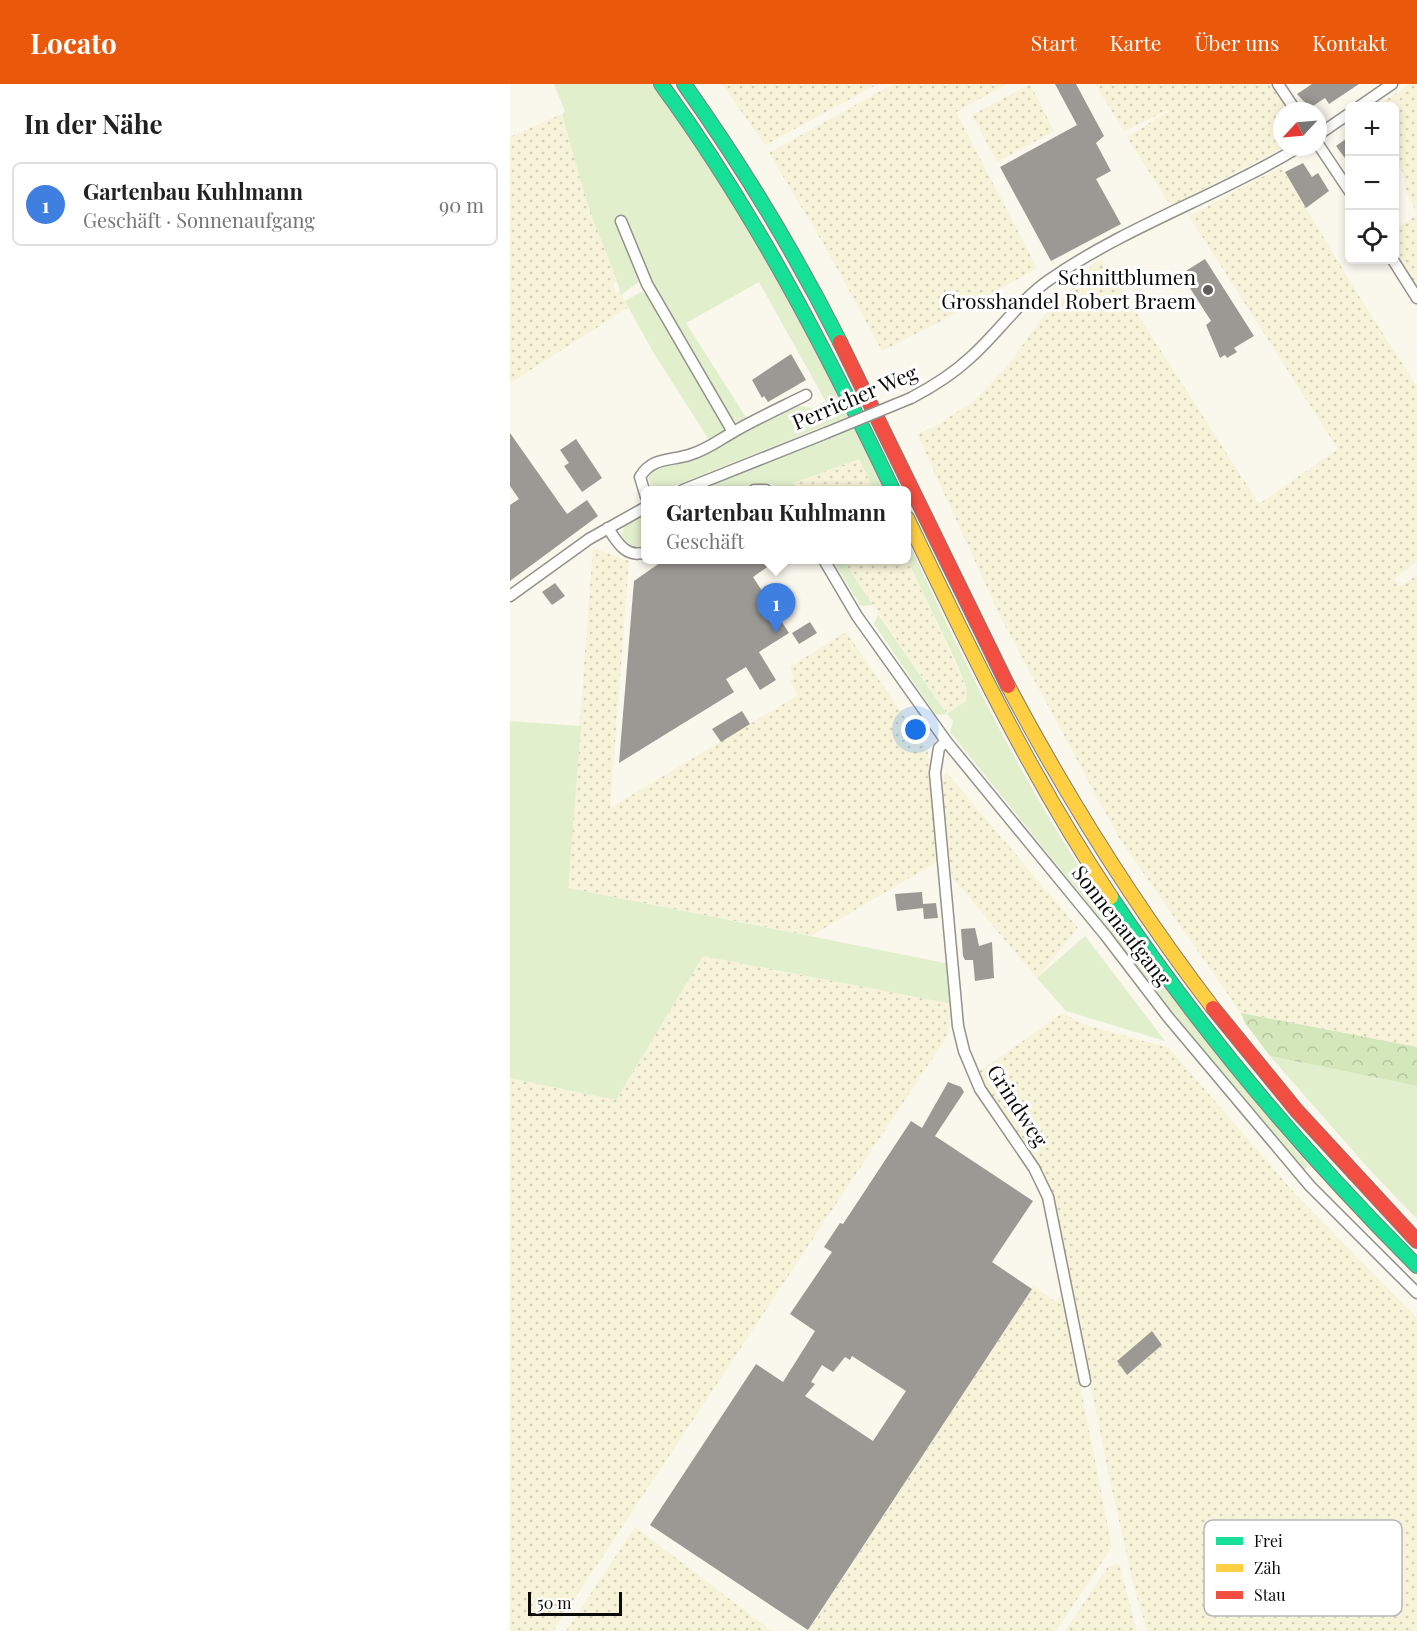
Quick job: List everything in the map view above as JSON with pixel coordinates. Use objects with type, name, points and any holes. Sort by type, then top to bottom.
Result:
[{"type":"main road","points":[[661,84],[750,211],[797,293],[891,486]]},
{"type":"main road","points":[[684,84],[744,170],[812,284],[854,365],[1001,674],[1094,837],[1169,950],[1221,1021],[1308,1126],[1417,1241]]},
{"type":"main road","points":[[911,528],[1006,722],[1052,804],[1122,914],[1208,1033],[1260,1098],[1340,1187],[1417,1266]]},
{"type":"street","points":[[1278,84],[1290,102]]},
{"type":"street","points":[[1366,102],[1392,84]]},
{"type":"street","points":[[1327,129],[1345,117]]},
{"type":"street","name":"Perricher Weg","points":[[693,486],[911,398],[945,378],[971,357],[1015,310],[1047,281],[1102,246],[1262,169],[1284,156]]},
{"type":"street","points":[[1326,156],[1345,184]]},
{"type":"street","points":[[621,221],[647,284],[733,432]]},
{"type":"street","points":[[1396,264],[1417,298]]},
{"type":"street","name":"Perricher Weg","points":[[642,486],[640,477],[646,468],[657,461],[688,456],[713,447],[733,432],[806,395]]},
{"type":"street","points":[[510,597],[608,528],[641,509]]},
{"type":"street","points":[[608,528],[622,549],[633,554],[641,553]]},
{"type":"street","name":"Sonnenaufgang","points":[[826,564],[857,616],[946,741],[1099,927],[1242,1109],[1310,1186],[1417,1293]]},
{"type":"street","name":"Grindweg","points":[[946,741],[939,748],[935,773],[958,1026],[964,1051],[976,1082],[1034,1168],[1048,1197],[1085,1381]]},
{"type":"shaded area","points":[[722,84],[878,84],[765,145]]},
{"type":"shaded area","points":[[893,84],[1007,84],[956,112],[1037,268],[963,310],[882,351],[827,250],[769,153]]},
{"type":"shaded area","points":[[1030,84],[1054,131],[997,162],[972,115]]},
{"type":"shaded area","points":[[1095,84],[1271,84],[1283,102],[1273,102],[1273,153],[1173,205],[1169,203],[1127,137],[1175,107],[1124,131]]},
{"type":"shaded area","points":[[1410,84],[1417,84],[1417,213],[1407,194],[1403,173],[1399,167],[1399,102],[1382,102]]},
{"type":"shaded area","points":[[562,114],[597,229],[619,280],[613,284],[616,293],[620,291],[629,307],[510,383],[510,137]]},
{"type":"shaded area","points":[[1281,167],[1417,387],[1417,561],[1394,579],[1399,587],[1417,575],[1417,1047],[1241,1013],[1119,838],[1001,618],[917,434],[934,427],[975,400],[1009,364],[1045,314],[1081,281],[1092,264],[1102,259],[1259,504],[1338,449],[1189,216]]},
{"type":"shaded area","points":[[1417,215],[1417,289],[1399,260],[1399,226]]},
{"type":"shaded area","points":[[859,459],[872,486],[795,486],[793,483]]},
{"type":"shaded area","points":[[593,548],[629,561],[610,808],[798,695],[790,681],[794,679],[790,667],[846,632],[928,751],[940,860],[811,936],[567,888]]},
{"type":"shaded area","points":[[846,564],[909,564],[967,689],[966,701],[947,714]]},
{"type":"shaded area","points":[[946,772],[1078,928],[1037,978],[952,877],[941,780]]},
{"type":"shaded area","points":[[703,956],[952,1004],[948,1035],[553,1631],[510,1631],[510,1078],[616,1100]]},
{"type":"shaded area","points":[[1062,1013],[1083,1024],[1169,1048],[1297,1196],[1417,1318],[1417,1631],[1147,1631],[1134,1587],[1108,1472],[1054,1198],[1038,1167],[976,1074]]},
{"type":"shaded area","points":[[1034,1286],[1056,1302],[1062,1293],[1112,1547],[1056,1631],[808,1631]]},
{"type":"shaded area","points":[[635,1527],[772,1631],[566,1631]]},
{"type":"shaded area","points":[[1119,1563],[1137,1631],[1065,1631],[1107,1568]]},
{"type":"green space","points":[[554,84],[651,84],[708,162],[759,244],[849,416],[674,486],[652,486],[648,478],[654,467],[703,455],[792,405],[813,408],[826,402],[759,282],[686,323],[747,419],[733,423],[616,220],[641,280],[621,295],[587,201],[562,114],[565,111]]},
{"type":"green space","points":[[641,292],[647,293],[730,435],[713,446],[653,352],[625,301]]},
{"type":"green space","points":[[855,428],[882,486],[872,486],[859,459],[793,483],[795,486],[770,484],[708,486]]},
{"type":"green space","points":[[641,514],[641,546],[633,547],[624,540],[622,535],[625,523]]},
{"type":"green space","points":[[911,547],[983,697],[1016,759],[1094,890],[1162,985],[1234,1077],[1309,1166],[1303,1171],[1200,1047],[950,732],[953,721],[947,714],[966,701],[967,689],[909,564]]},
{"type":"green space","points":[[835,564],[846,564],[873,605],[861,606]]},
{"type":"green space","points":[[878,614],[947,714],[936,715],[874,624]]},
{"type":"green space","points":[[510,721],[581,726],[568,888],[950,964],[952,1004],[703,956],[616,1100],[510,1078]]},
{"type":"green space","points":[[1085,936],[1165,1041],[1066,1011],[1037,978]]},
{"type":"green space","points":[[1241,1013],[1417,1047],[1417,1086],[1270,1056],[1245,1023]]},
{"type":"green space","points":[[1270,1056],[1417,1086],[1417,1219],[1369,1169]]},
{"type":"building","points":[[1055,84],[1076,84],[1104,136],[1096,143],[1111,171],[1096,179],[1121,224],[1051,261],[1000,167],[1077,125]]},
{"type":"building","points":[[1312,84],[1359,84],[1329,104],[1325,98],[1319,102],[1304,102],[1297,94]]},
{"type":"building","points":[[1345,140],[1345,158],[1336,146]]},
{"type":"building","points":[[1303,163],[1312,177],[1318,173],[1329,191],[1306,208],[1285,172]]},
{"type":"building","points":[[1205,259],[1254,336],[1234,348],[1237,352],[1227,358],[1225,355],[1220,358],[1206,325],[1211,321],[1181,274]]},
{"type":"building","points":[[791,354],[806,380],[768,402],[764,396],[762,398],[752,380]]},
{"type":"building","points":[[510,433],[567,514],[587,500],[598,516],[510,581],[510,505],[519,499],[510,486]]},
{"type":"building","points":[[576,439],[602,478],[582,492],[564,466],[569,463],[560,450]]},
{"type":"building","points":[[658,564],[771,564],[753,577],[789,633],[759,652],[776,680],[760,690],[746,667],[726,679],[734,692],[619,763],[634,581]]},
{"type":"building","points":[[555,583],[565,596],[552,605],[542,592]]},
{"type":"building","points":[[810,622],[817,633],[799,644],[792,633]]},
{"type":"building","points":[[742,711],[750,724],[721,742],[712,729]]},
{"type":"building","points":[[922,892],[923,904],[936,903],[938,918],[924,919],[923,908],[897,911],[895,894]]},
{"type":"building","points":[[975,928],[979,946],[992,942],[994,978],[975,981],[973,960],[965,960],[963,956],[961,929]]},
{"type":"building","points":[[948,1082],[961,1087],[964,1092],[935,1136],[1033,1201],[992,1262],[1032,1289],[808,1630],[650,1525],[756,1364],[783,1382],[815,1331],[790,1314],[832,1252],[824,1247],[840,1223],[843,1224],[911,1121],[922,1128]],"holes":[[[852,1356],[906,1391],[873,1441],[805,1396],[815,1384],[811,1382],[822,1365],[833,1372],[845,1357],[850,1360]]]},
{"type":"building","points":[[1152,1331],[1162,1345],[1127,1375],[1117,1361]]},
{"type":"traffic: fast","points":[[661,84],[727,181],[786,281],[891,486]]},
{"type":"traffic: fast","points":[[684,84],[767,210],[840,342]]},
{"type":"traffic: fast","points":[[1111,897],[1180,995],[1255,1089],[1334,1179],[1417,1266]]},
{"type":"traffic: slow","points":[[911,526],[1002,711],[1054,805],[1111,897]]},
{"type":"traffic: slow","points":[[1008,686],[1054,770],[1104,851],[1156,931],[1213,1008]]},
{"type":"traffic: jam","points":[[840,342],[910,486]]},
{"type":"traffic: jam","points":[[911,487],[1008,686]]},
{"type":"traffic: jam","points":[[1213,1008],[1297,1111],[1417,1241]]},
{"type":"place","name":"Schnittblumen Grosshandel Robert Braem","points":[[1208,290]]},
{"type":"place","name":"Gartenbau Kuhlmann","points":[[776,633]]}]
